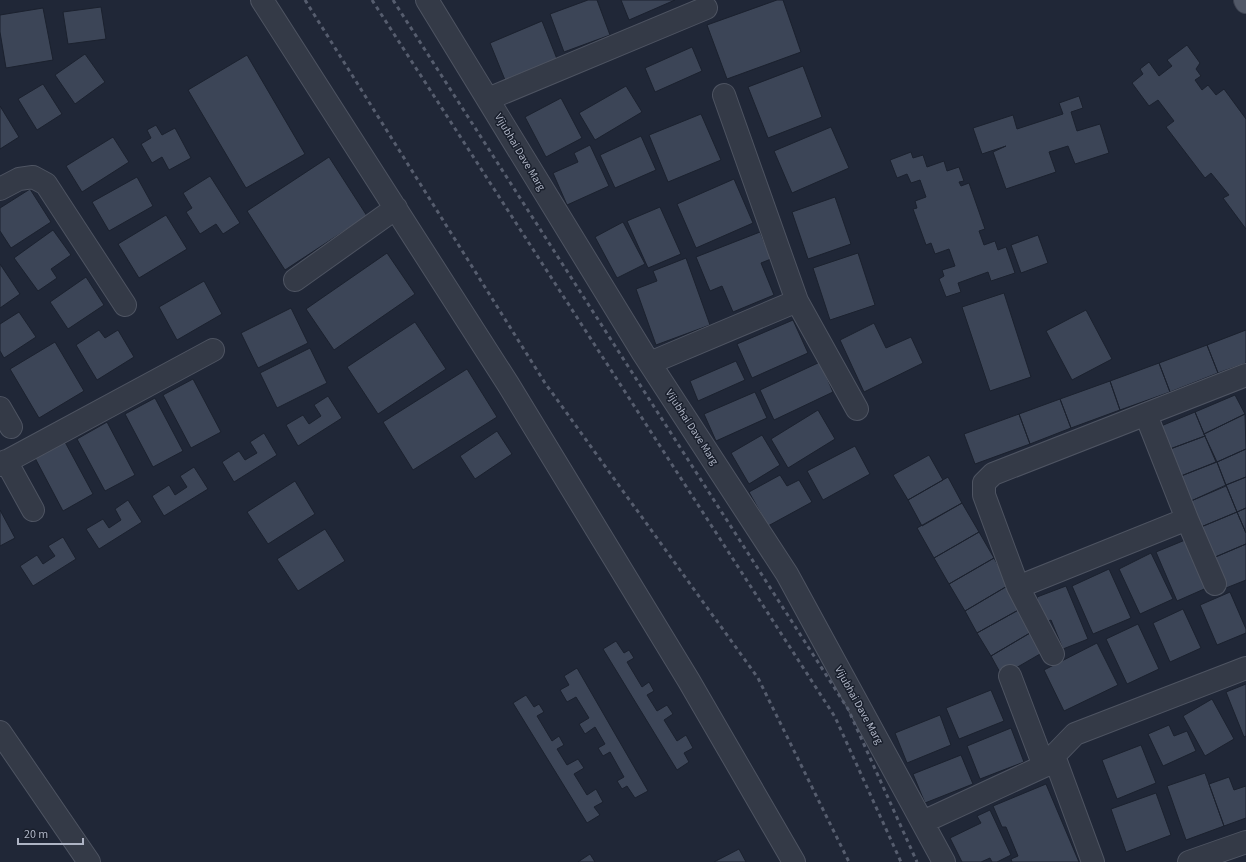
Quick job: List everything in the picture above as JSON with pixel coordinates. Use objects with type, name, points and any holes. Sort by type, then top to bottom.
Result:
[{"type":"street","points":[[262,0],[508,384],[689,681],[794,862]]},
{"type":"street","name":"Vijubhai Dave Marg","points":[[427,0],[650,363],[787,574],[944,862]]},
{"type":"street","points":[[488,100],[706,8]]},
{"type":"street","points":[[724,95],[797,301],[857,409]]},
{"type":"street","points":[[0,190],[19,179],[33,177],[46,184],[125,305]]},
{"type":"street","points":[[295,280],[396,208]]},
{"type":"street","points":[[650,363],[797,301]]},
{"type":"street","points":[[33,510],[3,463],[213,350]]},
{"type":"street","points":[[1053,654],[1018,587],[984,495],[984,483],[993,474],[1246,375]]},
{"type":"street","points":[[0,408],[12,427]]},
{"type":"street","points":[[1146,414],[1214,584]]},
{"type":"street","points":[[1018,587],[1187,519]]},
{"type":"street","points":[[923,822],[1049,761],[1075,734],[1246,668]]},
{"type":"street","points":[[1010,676],[1049,761],[1092,862]]},
{"type":"street","points":[[0,732],[89,862]]},
{"type":"street","points":[[1189,862],[1246,842]]},
{"type":"building","points":[[588,0],[597,0],[610,35],[564,52],[550,14]]},
{"type":"building","points":[[621,0],[675,0],[629,20]]},
{"type":"building","points":[[777,0],[783,0],[801,52],[727,79],[707,25]]},
{"type":"building","points":[[101,7],[106,39],[68,44],[63,12]]},
{"type":"building","points":[[43,8],[53,60],[6,68],[0,32],[0,15]]},
{"type":"building","points":[[542,21],[557,59],[505,80],[490,43]]},
{"type":"building","points":[[1187,45],[1200,63],[1196,69],[1201,76],[1195,80],[1202,90],[1208,85],[1216,95],[1224,89],[1246,119],[1246,229],[1223,198],[1229,195],[1211,173],[1205,178],[1166,127],[1174,121],[1158,100],[1149,106],[1132,83],[1143,74],[1140,69],[1149,62],[1159,76],[1172,66],[1167,60]]},
{"type":"building","points":[[692,47],[702,71],[655,92],[645,68]]},
{"type":"building","points":[[85,54],[105,82],[75,104],[55,75]]},
{"type":"building","points":[[247,55],[305,154],[246,188],[188,90]]},
{"type":"building","points":[[803,66],[822,117],[768,138],[748,87]]},
{"type":"building","points":[[43,84],[62,114],[37,130],[18,99]]},
{"type":"building","points":[[626,86],[642,112],[595,140],[579,113]]},
{"type":"building","points":[[1079,96],[1083,108],[1071,112],[1077,131],[1100,124],[1109,153],[1075,164],[1068,146],[1049,152],[1056,172],[1006,189],[993,152],[1006,146],[982,154],[973,128],[1013,115],[1017,129],[1063,114],[1059,103]]},
{"type":"building","points":[[561,98],[582,138],[546,157],[525,117]]},
{"type":"building","points":[[0,106],[19,137],[0,149]]},
{"type":"building","points":[[701,114],[721,160],[668,182],[649,135]]},
{"type":"building","points":[[156,125],[162,135],[175,128],[191,158],[169,170],[162,157],[152,163],[141,144],[151,138],[147,130]]},
{"type":"building","points":[[831,127],[849,168],[792,193],[774,151]]},
{"type":"building","points":[[641,136],[656,170],[615,188],[600,155]]},
{"type":"building","points":[[113,137],[129,162],[82,192],[66,166]]},
{"type":"building","points":[[590,145],[609,186],[567,205],[553,173],[578,162],[574,153]]},
{"type":"building","points":[[911,152],[913,158],[923,155],[927,167],[944,161],[947,171],[959,167],[964,181],[959,182],[961,186],[969,183],[985,229],[979,231],[984,245],[995,241],[998,250],[1006,247],[1015,273],[991,281],[988,272],[958,283],[961,292],[946,297],[939,279],[944,276],[942,270],[955,266],[949,249],[935,254],[931,243],[926,245],[913,209],[917,208],[915,201],[926,197],[920,180],[911,183],[907,174],[897,178],[890,160]]},
{"type":"building","points":[[329,157],[367,216],[285,270],[247,211]]},
{"type":"building","points":[[210,176],[240,223],[223,234],[216,224],[200,234],[186,212],[192,208],[183,193]]},
{"type":"building","points":[[137,177],[153,206],[109,231],[92,202]]},
{"type":"building","points":[[734,179],[753,223],[696,248],[677,204]]},
{"type":"building","points":[[30,189],[51,222],[11,248],[0,231],[0,208]]},
{"type":"building","points":[[835,197],[851,244],[808,259],[792,212]]},
{"type":"building","points":[[660,207],[681,254],[648,268],[627,221]]},
{"type":"building","points":[[166,215],[187,249],[139,278],[118,244]]},
{"type":"building","points":[[623,222],[645,264],[617,278],[595,237]]},
{"type":"building","points":[[53,230],[71,255],[51,269],[57,278],[38,291],[14,258]]},
{"type":"building","points":[[760,232],[771,259],[761,263],[774,295],[733,312],[722,286],[710,291],[696,257]]},
{"type":"building","points":[[1038,235],[1048,263],[1021,273],[1011,245]]},
{"type":"building","points":[[387,253],[415,294],[334,350],[306,309]]},
{"type":"building","points":[[858,253],[875,305],[830,320],[813,268]]},
{"type":"building","points":[[686,258],[710,325],[656,345],[636,289],[657,281],[653,271]]},
{"type":"building","points":[[0,264],[20,294],[0,308]]},
{"type":"building","points":[[86,277],[104,305],[68,329],[50,302]]},
{"type":"building","points":[[204,281],[222,314],[177,340],[159,307]]},
{"type":"building","points":[[1004,293],[1031,377],[990,391],[962,307]]},
{"type":"building","points":[[291,308],[308,343],[258,368],[241,333]]},
{"type":"building","points":[[1086,310],[1112,359],[1072,380],[1046,331]]},
{"type":"building","points":[[19,312],[36,337],[4,358],[0,351],[0,324]]},
{"type":"building","points":[[793,320],[808,353],[752,378],[737,344]]},
{"type":"building","points":[[415,322],[446,369],[378,414],[347,367]]},
{"type":"building","points":[[874,323],[886,348],[911,337],[923,363],[864,392],[840,340]]},
{"type":"building","points":[[99,330],[105,338],[118,330],[134,357],[97,380],[76,345]]},
{"type":"building","points":[[1246,330],[1246,363],[1218,373],[1207,345]]},
{"type":"building","points":[[55,342],[84,391],[39,418],[10,369]]},
{"type":"building","points":[[1207,345],[1218,373],[1170,392],[1159,363]]},
{"type":"building","points":[[310,348],[327,383],[277,408],[260,373]]},
{"type":"building","points":[[736,361],[745,380],[698,401],[690,381]]},
{"type":"building","points":[[820,362],[833,392],[774,420],[760,390]]},
{"type":"building","points":[[1159,363],[1170,392],[1120,410],[1110,381]]},
{"type":"building","points":[[467,369],[497,417],[413,470],[383,422]]},
{"type":"building","points":[[193,379],[221,432],[191,448],[163,395]]},
{"type":"building","points":[[1110,381],[1120,410],[1071,428],[1060,399]]},
{"type":"building","points":[[755,392],[767,418],[716,441],[704,414]]},
{"type":"building","points":[[1235,395],[1245,414],[1204,434],[1195,412]]},
{"type":"building","points":[[328,396],[342,418],[298,446],[286,425],[303,415],[309,424],[321,416],[314,405]]},
{"type":"building","points":[[155,398],[183,451],[153,467],[125,414]]},
{"type":"building","points":[[1060,399],[1071,428],[1030,444],[1019,414]]},
{"type":"building","points":[[818,410],[835,439],[788,468],[771,439]]},
{"type":"building","points":[[1195,412],[1205,436],[1170,449],[1161,426]]},
{"type":"building","points":[[1019,414],[1030,444],[975,464],[964,434]]},
{"type":"building","points":[[1245,414],[1246,449],[1217,462],[1204,434]]},
{"type":"building","points":[[107,422],[135,475],[105,491],[77,439]]},
{"type":"building","points":[[497,431],[512,454],[475,479],[460,456]]},
{"type":"building","points":[[264,433],[277,455],[234,482],[222,462],[239,451],[245,460],[257,453],[250,442]]},
{"type":"building","points":[[762,435],[780,465],[749,484],[731,453]]},
{"type":"building","points":[[1205,436],[1216,462],[1181,476],[1170,449]]},
{"type":"building","points":[[65,442],[93,494],[63,511],[35,458]]},
{"type":"building","points":[[855,446],[870,474],[823,500],[807,471]]},
{"type":"building","points":[[1246,449],[1246,477],[1226,485],[1217,462]]},
{"type":"building","points":[[929,455],[943,480],[908,500],[893,475]]},
{"type":"building","points":[[1217,462],[1226,486],[1191,501],[1181,476]]},
{"type":"building","points":[[194,467],[208,489],[164,516],[152,496],[169,485],[175,495],[187,487],[180,476]]},
{"type":"building","points":[[780,475],[787,486],[799,480],[812,502],[768,526],[749,492]]},
{"type":"building","points":[[948,477],[962,503],[922,526],[908,500]]},
{"type":"building","points":[[1246,477],[1246,508],[1237,512],[1226,485]]},
{"type":"building","points":[[295,481],[315,514],[268,544],[247,512]]},
{"type":"building","points":[[1226,485],[1237,512],[1201,527],[1191,501]]},
{"type":"building","points":[[128,500],[142,522],[99,549],[86,529],[103,519],[109,528],[121,520],[115,509]]},
{"type":"building","points":[[962,503],[979,532],[934,558],[917,528]]},
{"type":"building","points":[[1246,508],[1246,533],[1237,512]]},
{"type":"building","points":[[0,510],[15,538],[0,546]]},
{"type":"building","points":[[1237,512],[1246,533],[1246,544],[1213,558],[1201,527]]},
{"type":"building","points":[[325,529],[345,561],[298,591],[277,559]]},
{"type":"building","points":[[979,532],[994,558],[949,584],[934,558]]},
{"type":"building","points":[[63,537],[76,559],[33,586],[20,566],[37,555],[43,564],[55,556],[48,546]]},
{"type":"building","points":[[1190,538],[1211,586],[1177,601],[1156,552]]},
{"type":"building","points":[[1246,544],[1246,580],[1226,588],[1213,558]]},
{"type":"building","points":[[1151,553],[1173,599],[1140,614],[1119,569]]},
{"type":"building","points":[[994,558],[1009,585],[965,611],[949,584]]},
{"type":"building","points":[[1109,569],[1131,618],[1093,634],[1072,586]]},
{"type":"building","points":[[1009,585],[1022,608],[977,633],[965,611]]},
{"type":"building","points":[[1066,586],[1088,639],[1063,649],[1051,620],[1041,624],[1037,597]]},
{"type":"building","points":[[1230,592],[1246,629],[1246,633],[1217,645],[1200,605]]},
{"type":"building","points":[[1022,608],[1035,630],[991,656],[977,633]]},
{"type":"building","points":[[1183,609],[1201,648],[1170,662],[1153,623]]},
{"type":"building","points":[[1138,624],[1159,669],[1127,684],[1106,639]]},
{"type":"building","points":[[1035,630],[1047,650],[1002,676],[991,656]]},
{"type":"building","points":[[616,641],[624,653],[629,650],[634,658],[627,662],[642,687],[649,682],[654,691],[647,695],[657,711],[667,705],[673,714],[664,720],[677,741],[686,735],[693,748],[684,753],[689,762],[677,770],[603,649]]},
{"type":"building","points":[[1097,643],[1118,685],[1064,711],[1044,670]]},
{"type":"building","points":[[577,668],[648,791],[635,798],[627,786],[622,789],[617,781],[624,777],[610,752],[603,756],[598,748],[605,744],[595,727],[585,734],[579,724],[589,718],[576,697],[567,702],[560,690],[569,685],[564,676]]},
{"type":"building","points":[[1246,684],[1246,736],[1244,737],[1226,692]]},
{"type":"building","points":[[991,690],[1004,721],[959,739],[946,708]]},
{"type":"building","points":[[526,695],[534,707],[539,704],[544,712],[537,716],[552,741],[559,736],[564,745],[557,749],[567,765],[578,759],[584,768],[574,774],[587,795],[596,789],[603,802],[594,807],[600,815],[587,823],[513,703]]},
{"type":"building","points":[[1212,699],[1234,739],[1205,756],[1183,716]]},
{"type":"building","points":[[940,715],[951,745],[907,763],[895,733]]},
{"type":"building","points":[[1169,725],[1174,736],[1187,731],[1196,751],[1163,766],[1148,734]]},
{"type":"building","points":[[1011,728],[1024,762],[980,779],[967,746]]},
{"type":"building","points":[[1141,745],[1156,783],[1117,799],[1102,760]]},
{"type":"building","points":[[961,755],[973,784],[925,803],[913,774]]},
{"type":"building","points":[[1205,773],[1224,826],[1186,840],[1167,786]]},
{"type":"building","points":[[1229,777],[1234,790],[1246,786],[1246,818],[1224,826],[1209,784]]},
{"type":"building","points":[[1046,784],[1079,862],[1012,862],[1011,859],[1018,856],[1006,827],[1002,827],[993,806]]},
{"type":"building","points":[[1156,793],[1171,835],[1126,852],[1111,809]]},
{"type":"building","points":[[990,810],[1011,855],[997,862],[992,862],[990,858],[981,862],[962,862],[950,838],[981,823],[977,816]]},
{"type":"building","points":[[739,849],[746,862],[714,862]]},
{"type":"building","points":[[590,854],[595,862],[578,862]]},
{"type":"railway","points":[[305,0],[545,383],[758,678],[849,862]]},
{"type":"railway","points":[[372,0],[835,717],[901,862]]},
{"type":"railway","points":[[393,0],[848,709],[917,862]]}]
